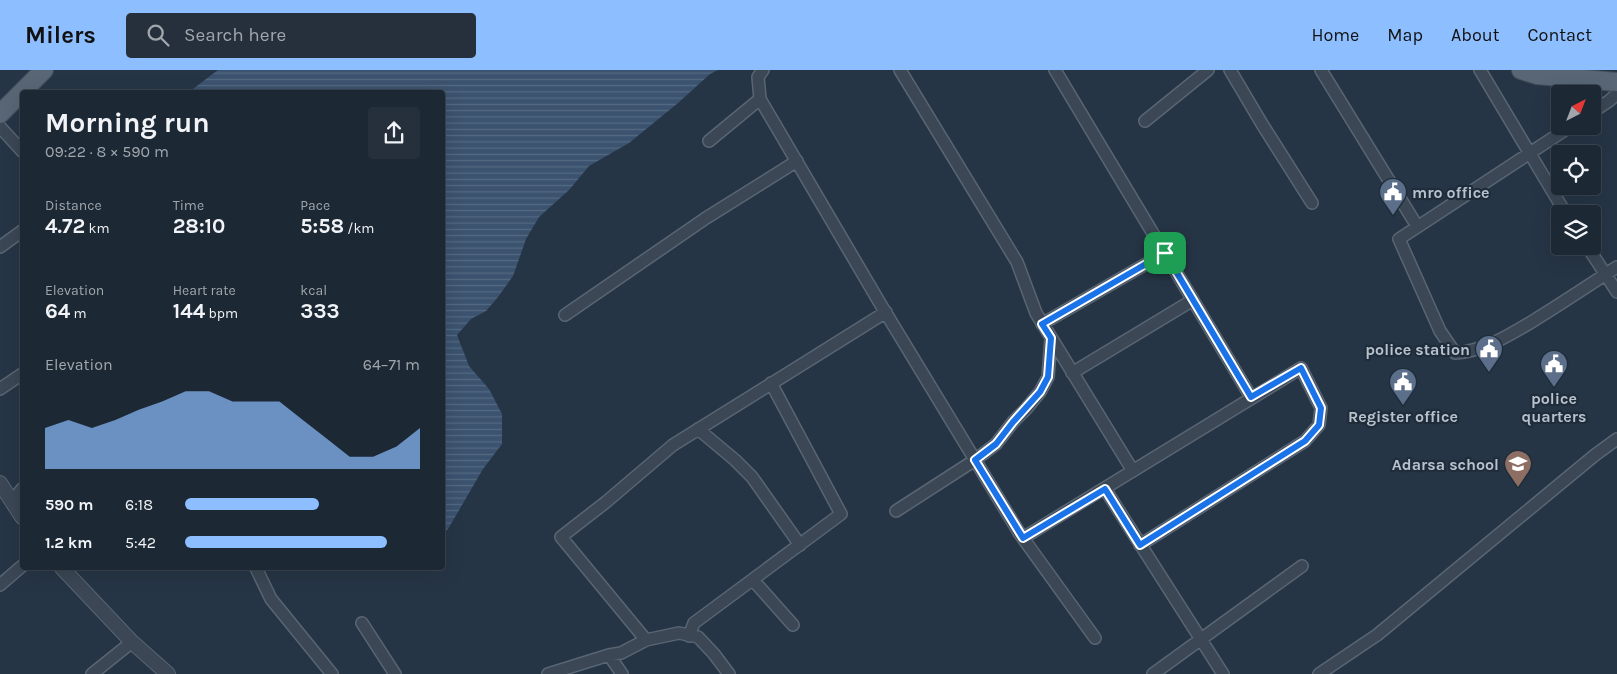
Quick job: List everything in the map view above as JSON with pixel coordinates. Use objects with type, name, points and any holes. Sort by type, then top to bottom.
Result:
[{"type":"main road","points":[[24,90],[44,70]]},
{"type":"main road","points":[[1520,70],[1536,75],[1617,82]]},
{"type":"main road","points":[[0,114],[20,94]]},
{"type":"street","points":[[763,70],[758,77],[760,99],[1023,538],[1096,638]]},
{"type":"street","points":[[900,70],[1017,262],[1027,292],[1042,324],[1132,471]]},
{"type":"street","points":[[1055,70],[1251,397]]},
{"type":"street","points":[[1145,121],[1208,70]]},
{"type":"street","points":[[1230,70],[1312,203]]},
{"type":"street","points":[[1321,70],[1417,226]]},
{"type":"street","points":[[1480,70],[1561,205]]},
{"type":"street","points":[[1601,106],[1617,94]]},
{"type":"street","points":[[710,141],[760,99]]},
{"type":"street","points":[[0,127],[20,149]]},
{"type":"street","points":[[1557,135],[1399,239],[1440,331],[1455,352],[1465,352],[1498,342],[1617,267]]},
{"type":"street","points":[[565,315],[706,218],[797,161]]},
{"type":"street","points":[[0,247],[20,232]]},
{"type":"street","points":[[1042,324],[1165,253]]},
{"type":"street","points":[[1594,255],[1617,292]]},
{"type":"street","points":[[1072,374],[1193,300]]},
{"type":"street","points":[[646,640],[561,537],[606,502],[673,445],[886,312]]},
{"type":"street","points":[[896,510],[975,460],[996,444],[1040,392],[1048,377],[1051,338]]},
{"type":"street","points":[[1023,538],[1301,368],[1321,408],[1319,425],[1305,441],[1140,545]]},
{"type":"street","points":[[0,389],[20,375]]},
{"type":"street","points":[[690,636],[694,623],[841,514],[771,384]]},
{"type":"street","points":[[698,429],[752,477],[800,545]]},
{"type":"street","points":[[1319,674],[1377,635],[1595,455],[1617,439]]},
{"type":"street","points":[[0,483],[20,514]]},
{"type":"street","points":[[1105,489],[1223,674]]},
{"type":"street","points":[[12,501],[20,491]]},
{"type":"street","points":[[1153,674],[1302,566]]},
{"type":"street","points":[[0,585],[20,568]]},
{"type":"street","points":[[64,570],[132,642],[168,674]]},
{"type":"street","points":[[257,570],[271,598],[332,674]]},
{"type":"street","points":[[753,580],[793,626]]},
{"type":"street","points":[[362,623],[396,674]]},
{"type":"street","points":[[549,674],[621,653],[646,640],[679,633],[698,637],[729,674]]},
{"type":"street","points":[[92,674],[132,642]]},
{"type":"street","points":[[609,655],[622,674]]},
{"type":"water","points":[[218,70],[718,70],[710,74],[629,143],[589,166],[569,190],[539,217],[526,239],[513,276],[498,297],[486,311],[471,319],[457,335],[469,366],[489,389],[502,414],[502,444],[483,469],[445,531],[445,90],[192,90]]},
{"type":"place","name":"mro office","points":[[1393,216]]},
{"type":"place","name":"police station","points":[[1489,373]]},
{"type":"place","name":"police quarters","points":[[1554,388]]},
{"type":"place","name":"Register office","points":[[1403,406]]},
{"type":"place","name":"Adarsa school","points":[[1518,488]]},
{"type":"route","points":[[1165,253],[1251,397],[1301,368],[1321,408],[1319,425],[1305,441],[1140,545],[1105,489],[1023,538],[975,460],[996,444],[1040,392],[1048,377],[1051,338],[1042,324],[1165,253]]}]
